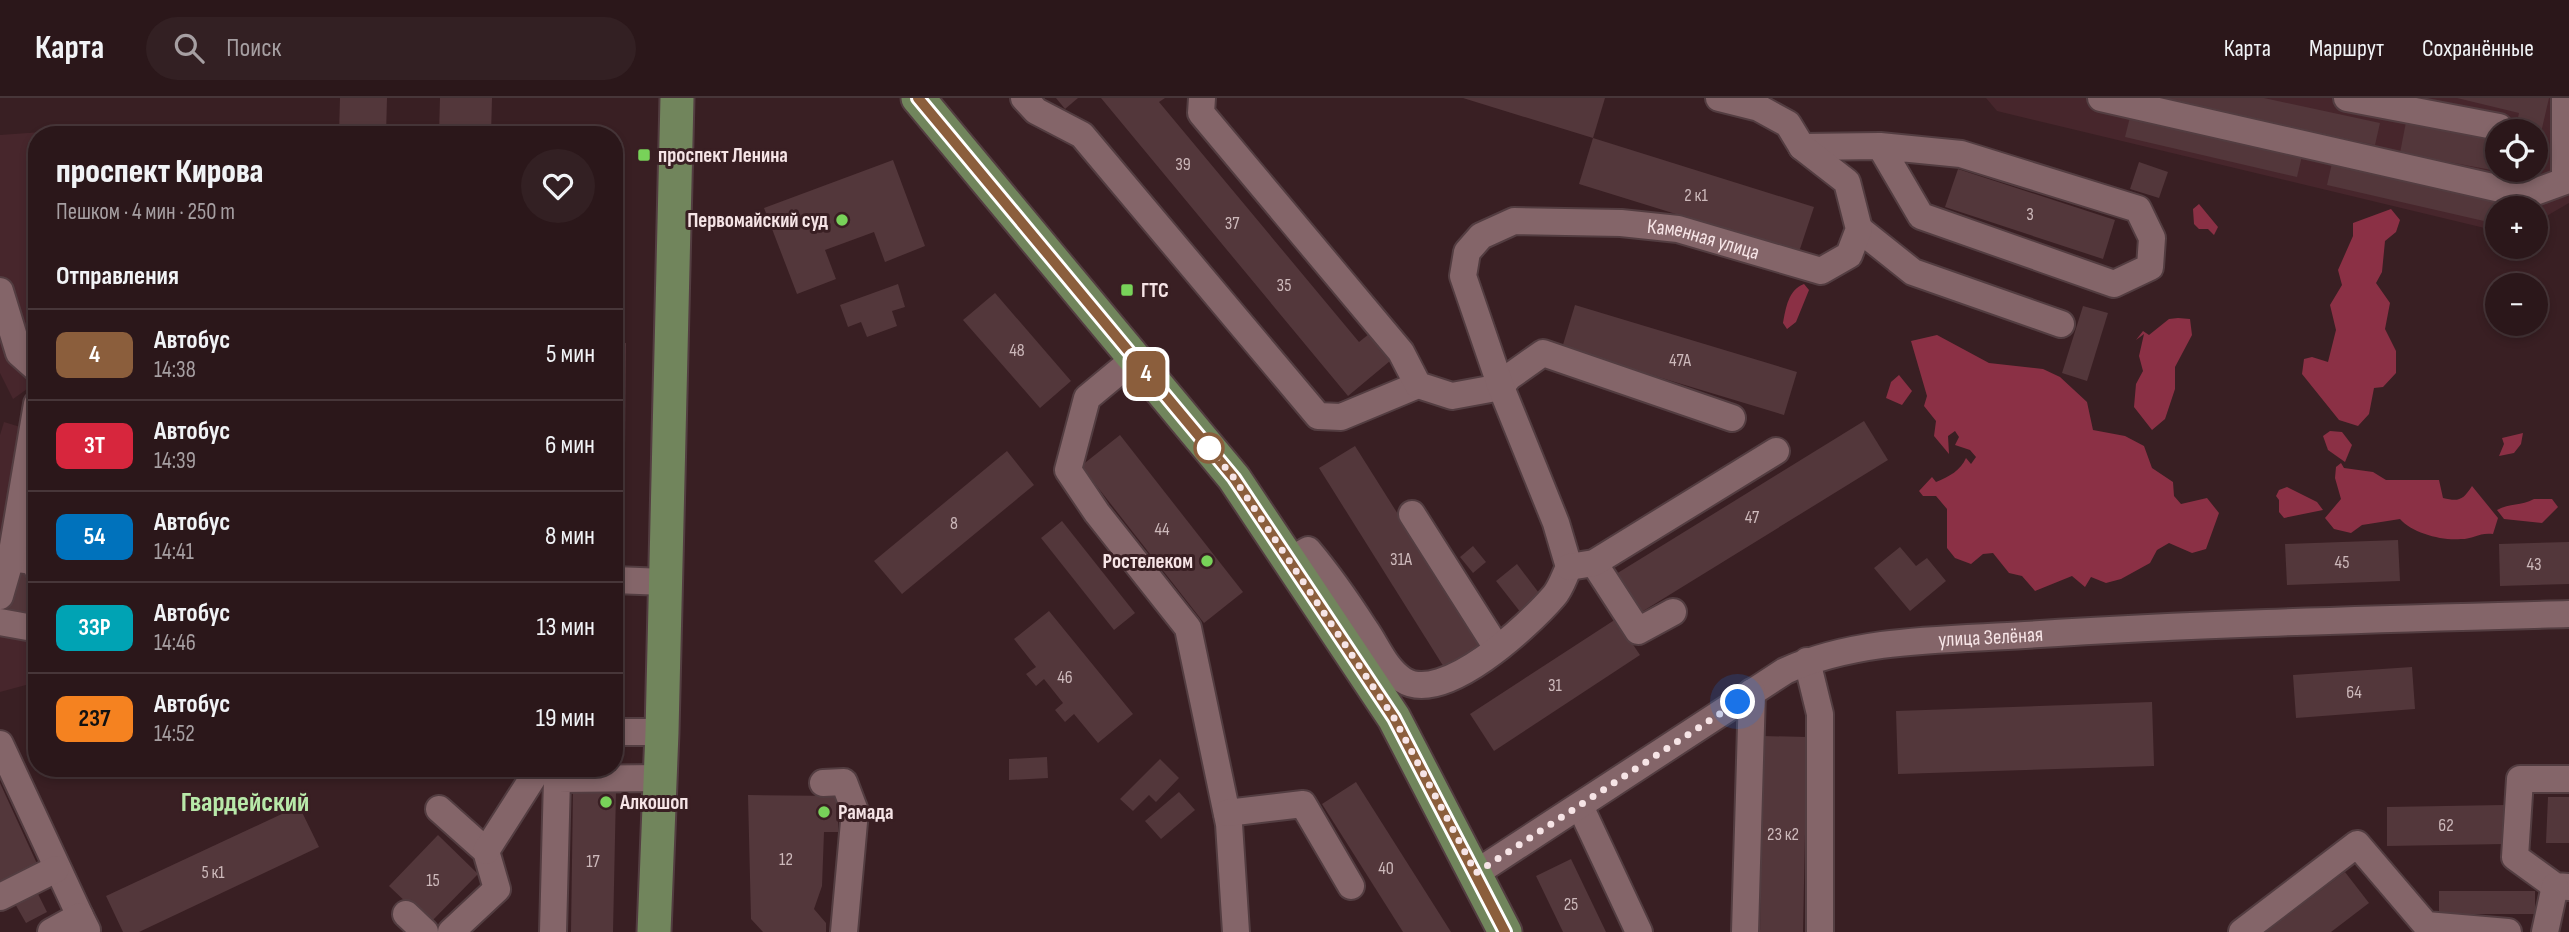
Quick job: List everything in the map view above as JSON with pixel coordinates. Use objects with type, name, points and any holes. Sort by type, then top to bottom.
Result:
[{"type":"main road","points":[[654,932],[663,732],[664,582],[677,98]]},
{"type":"main road","points":[[918,98],[1234,478],[1394,718],[1505,932]]},
{"type":"street","points":[[1024,98],[1035,111],[1082,135],[1318,416],[1341,416],[1418,386],[1452,396],[1501,387],[1508,377],[1542,353],[1732,418]]},
{"type":"street","points":[[1202,98],[1201,113],[1401,352],[1418,386]]},
{"type":"street","points":[[1719,98],[1759,108],[1788,124],[1802,146],[1847,181],[1860,229],[1913,272],[2062,324]]},
{"type":"street","points":[[2101,98],[2527,195],[2565,181],[2565,98]]},
{"type":"street","points":[[2347,98],[2485,124]]},
{"type":"street","points":[[1802,146],[1880,146],[1961,154],[2138,208],[2152,238],[2150,267],[2114,284],[1921,216],[1880,146]]},
{"type":"street","name":"Каменная улица","points":[[1673,612],[1638,631],[1582,565],[1556,523],[1501,387],[1463,276],[1467,252],[1481,236],[1514,221],[1621,223],[1678,229],[1821,271],[1849,255],[1860,229]]},
{"type":"street","points":[[0,291],[19,353],[28,361]]},
{"type":"street","points":[[1134,359],[1087,398],[1068,470],[1097,513],[1188,628],[1227,813],[1236,932]]},
{"type":"street","points":[[1290,560],[1308,550],[1340,591],[1386,664],[1405,681],[1424,687],[1451,679],[1497,648],[1556,594],[1582,565],[1776,451]]},
{"type":"street","points":[[0,596],[11,558],[28,457]]},
{"type":"street","points":[[1412,514],[1497,648]]},
{"type":"street","points":[[11,558],[28,560]]},
{"type":"street","points":[[623,580],[664,582]]},
{"type":"street","name":"улица Зелёная","points":[[1476,873],[1752,692],[1807,661],[1849,650],[1894,644],[2058,633],[2569,614]]},
{"type":"street","points":[[0,622],[28,627]]},
{"type":"street","points":[[1807,661],[1820,714],[1820,932]]},
{"type":"street","points":[[1745,932],[1752,692]]},
{"type":"street","points":[[623,732],[663,732]]},
{"type":"street","points":[[0,744],[56,869],[84,924],[51,932]]},
{"type":"street","points":[[486,851],[533,777]]},
{"type":"street","points":[[553,932],[557,779],[660,778]]},
{"type":"street","points":[[2545,932],[2562,886],[2515,858],[2520,779],[2569,779]]},
{"type":"street","points":[[822,783],[844,782],[856,811],[844,932]]},
{"type":"street","points":[[1227,813],[1303,804],[1351,886]]},
{"type":"street","points":[[1580,806],[1639,932]]},
{"type":"street","points":[[439,809],[486,851],[497,889],[451,932]]},
{"type":"street","points":[[2242,932],[2357,844],[2426,925],[2508,932]]},
{"type":"street","points":[[0,897],[56,869]]},
{"type":"shaded area","points":[[1986,98],[2569,98],[2569,203],[2548,215],[2548,196],[2485,196],[2485,228],[1997,111]]},
{"type":"shaded area","points":[[28,133],[28,388],[13,399],[0,373],[0,135]]},
{"type":"shaded area","points":[[2199,204],[2218,227],[2214,235],[2208,229],[2199,229],[2194,224],[2193,209]]},
{"type":"shaded area","points":[[2391,209],[2400,220],[2396,232],[2385,241],[2382,272],[2376,283],[2390,303],[2385,329],[2396,351],[2396,373],[2383,387],[2374,388],[2369,414],[2358,426],[2339,420],[2302,374],[2304,359],[2312,357],[2328,362],[2336,330],[2330,305],[2342,285],[2338,270],[2353,236],[2353,223]]},
{"type":"shaded area","points":[[1804,284],[1809,290],[1796,322],[1787,329],[1783,323],[1789,300],[1794,291]]},
{"type":"shaded area","points":[[2169,319],[2190,319],[2192,335],[2175,367],[2175,389],[2165,419],[2152,430],[2134,407],[2136,384],[2143,371],[2139,356],[2144,334],[2136,340],[2143,331],[2149,335]]},
{"type":"shaded area","points":[[1937,335],[1989,363],[2043,369],[2060,377],[2087,402],[2093,430],[2125,436],[2144,446],[2152,468],[2173,482],[2174,496],[2181,504],[2207,498],[2219,513],[2206,549],[2192,553],[2169,543],[2157,550],[2150,563],[2121,579],[2106,583],[2091,577],[2085,587],[2072,576],[2035,591],[2022,576],[2009,573],[1993,553],[1983,554],[1971,564],[1955,558],[1947,548],[1947,509],[1936,496],[1923,496],[1919,491],[1932,477],[1936,482],[1941,480],[1958,470],[1966,458],[1971,464],[1976,457],[1970,450],[1955,445],[1959,437],[1955,431],[1948,436],[1949,454],[1934,436],[1936,421],[1924,406],[1927,396],[1911,341]]},
{"type":"shaded area","points":[[1899,375],[1912,391],[1902,405],[1886,398],[1891,382]]},
{"type":"shaded area","points":[[4,422],[28,429],[28,684],[0,692],[0,435]]},
{"type":"shaded area","points":[[2330,431],[2342,432],[2352,445],[2345,462],[2328,450],[2323,436]]},
{"type":"shaded area","points":[[2523,433],[2521,444],[2514,453],[2499,456],[2504,444],[2502,438]]},
{"type":"shaded area","points":[[2341,463],[2344,468],[2373,472],[2386,480],[2439,480],[2443,498],[2448,499],[2460,499],[2472,486],[2498,518],[2493,534],[2445,539],[2420,532],[2400,519],[2362,525],[2351,533],[2334,529],[2325,518],[2341,499],[2335,478],[2336,467]]},
{"type":"shaded area","points":[[2287,487],[2317,502],[2323,510],[2284,518],[2279,512],[2279,500],[2276,496],[2279,490]]},
{"type":"shaded area","points":[[2534,499],[2552,499],[2558,507],[2542,523],[2504,519],[2497,510],[2525,503]]},
{"type":"building","points":[[340,98],[387,98],[386,126],[339,126]]},
{"type":"building","points":[[440,98],[492,98],[491,126],[439,126]]},
{"type":"building","points":[[1056,98],[1078,98],[1065,109]]},
{"type":"building","points":[[1101,98],[1165,98],[1159,102],[1359,342],[1374,330],[1396,356],[1348,396]]},
{"type":"building","points":[[1463,98],[1605,98],[1593,138]]},
{"type":"building","points":[[2156,98],[2264,98],[2380,123],[2375,145]]},
{"type":"building","points":[[2457,98],[2549,98],[2544,119],[2518,119],[2519,113]]},
{"type":"building","points":[[2130,117],[2302,156],[2297,177],[2125,137]]},
{"type":"building","points":[[2406,122],[2485,137],[2485,169],[2400,153]]},
{"type":"building","points":[[1593,138],[1814,207],[1799,252],[1579,184]]},
{"type":"building","name":"Первомайский суд","points":[[893,160],[925,246],[885,262],[874,232],[825,250],[836,279],[797,294],[764,208]]},
{"type":"building","points":[[2139,162],[2168,172],[2159,198],[2130,189]]},
{"type":"building","points":[[2332,163],[2485,198],[2485,221],[2327,185]]},
{"type":"building","points":[[1958,169],[2115,220],[2103,259],[1945,207]]},
{"type":"building","points":[[898,284],[905,307],[892,311],[897,326],[867,337],[861,322],[848,327],[840,305]]},
{"type":"building","points":[[995,293],[1071,381],[1040,408],[963,320]]},
{"type":"building","points":[[1575,305],[1797,372],[1784,415],[1562,348]]},
{"type":"building","points":[[2083,306],[2108,313],[2087,381],[2062,373]]},
{"type":"building","points":[[623,343],[626,343],[623,562]]},
{"type":"building","points":[[1864,421],[1888,460],[1640,613],[1616,574]]},
{"type":"building","points":[[1120,435],[1243,592],[1204,623],[1081,466]]},
{"type":"building","points":[[1355,446],[1483,649],[1447,672],[1319,468]]},
{"type":"building","points":[[1007,451],[1034,485],[902,594],[874,561]]},
{"type":"building","points":[[1062,521],[1135,613],[1114,630],[1041,538]]},
{"type":"building","points":[[2398,540],[2400,581],[2287,585],[2285,544]]},
{"type":"building","points":[[2569,542],[2569,584],[2500,586],[2499,544]]},
{"type":"building","points":[[1473,546],[1486,562],[1473,573],[1460,557]]},
{"type":"building","points":[[1900,547],[1916,566],[1927,558],[1946,581],[1910,611],[1874,568]]},
{"type":"building","points":[[1517,564],[1542,597],[1521,613],[1496,581]]},
{"type":"building","points":[[15,571],[28,573],[27,613],[9,610]]},
{"type":"building","points":[[1049,611],[1133,714],[1098,743],[1074,714],[1065,722],[1055,710],[1063,703],[1044,679],[1036,686],[1026,674],[1036,667],[1014,639]]},
{"type":"building","points":[[1616,619],[1640,655],[1494,751],[1470,714]]},
{"type":"building","points":[[2412,667],[2415,709],[2296,718],[2293,675]]},
{"type":"building","points":[[2152,702],[2154,766],[1898,774],[1896,711]]},
{"type":"building","points":[[1763,736],[1807,737],[1803,932],[1760,932]]},
{"type":"building","points":[[1047,757],[1048,778],[1009,780],[1009,759]]},
{"type":"building","points":[[1160,759],[1179,778],[1156,802],[1149,795],[1133,811],[1120,799]]},
{"type":"building","points":[[1356,782],[1451,932],[1403,932],[1322,804]]},
{"type":"building","points":[[0,783],[39,868],[0,886]]},
{"type":"building","points":[[573,790],[616,791],[613,932],[571,932]]},
{"type":"building","points":[[1179,792],[1195,810],[1161,839],[1145,821]]},
{"type":"building","points":[[748,795],[838,796],[838,832],[824,832],[822,886],[814,909],[826,923],[826,932],[763,932],[751,919]]},
{"type":"building","points":[[2548,797],[2569,797],[2569,843],[2546,843]]},
{"type":"building","points":[[2504,805],[2505,844],[2387,846],[2387,807]]},
{"type":"building","points":[[299,806],[319,847],[139,932],[123,932],[106,896]]},
{"type":"building","points":[[438,835],[478,874],[429,924],[389,886]]},
{"type":"building","points":[[1571,859],[1606,932],[1563,932],[1536,876]]},
{"type":"building","points":[[2345,872],[2369,903],[2331,932],[2266,932]]},
{"type":"building","points":[[36,890],[47,912],[26,923],[14,902]]},
{"type":"building","points":[[2439,891],[2535,891],[2535,914],[2439,914]]},
{"type":"bus line","name":"4","points":[[918,98],[1234,478],[1394,718],[1505,932]]},
{"type":"place","name":"проспект Ленина","points":[[644,155]]},
{"type":"place","name":"Первомайский суд","points":[[842,220]]},
{"type":"place","name":"ГТС","points":[[1127,290]]},
{"type":"place","name":"Ростелеком","points":[[1207,561]]},
{"type":"place","name":"Алкошоп","points":[[606,802]]},
{"type":"place","name":"Рамада","points":[[824,812]]},
{"type":"district","name":"Гвардейский","points":[[245,802]]},
{"type":"route","points":[[1209,448],[1234,478],[1394,718],[1476,873],[1738,702]]}]
